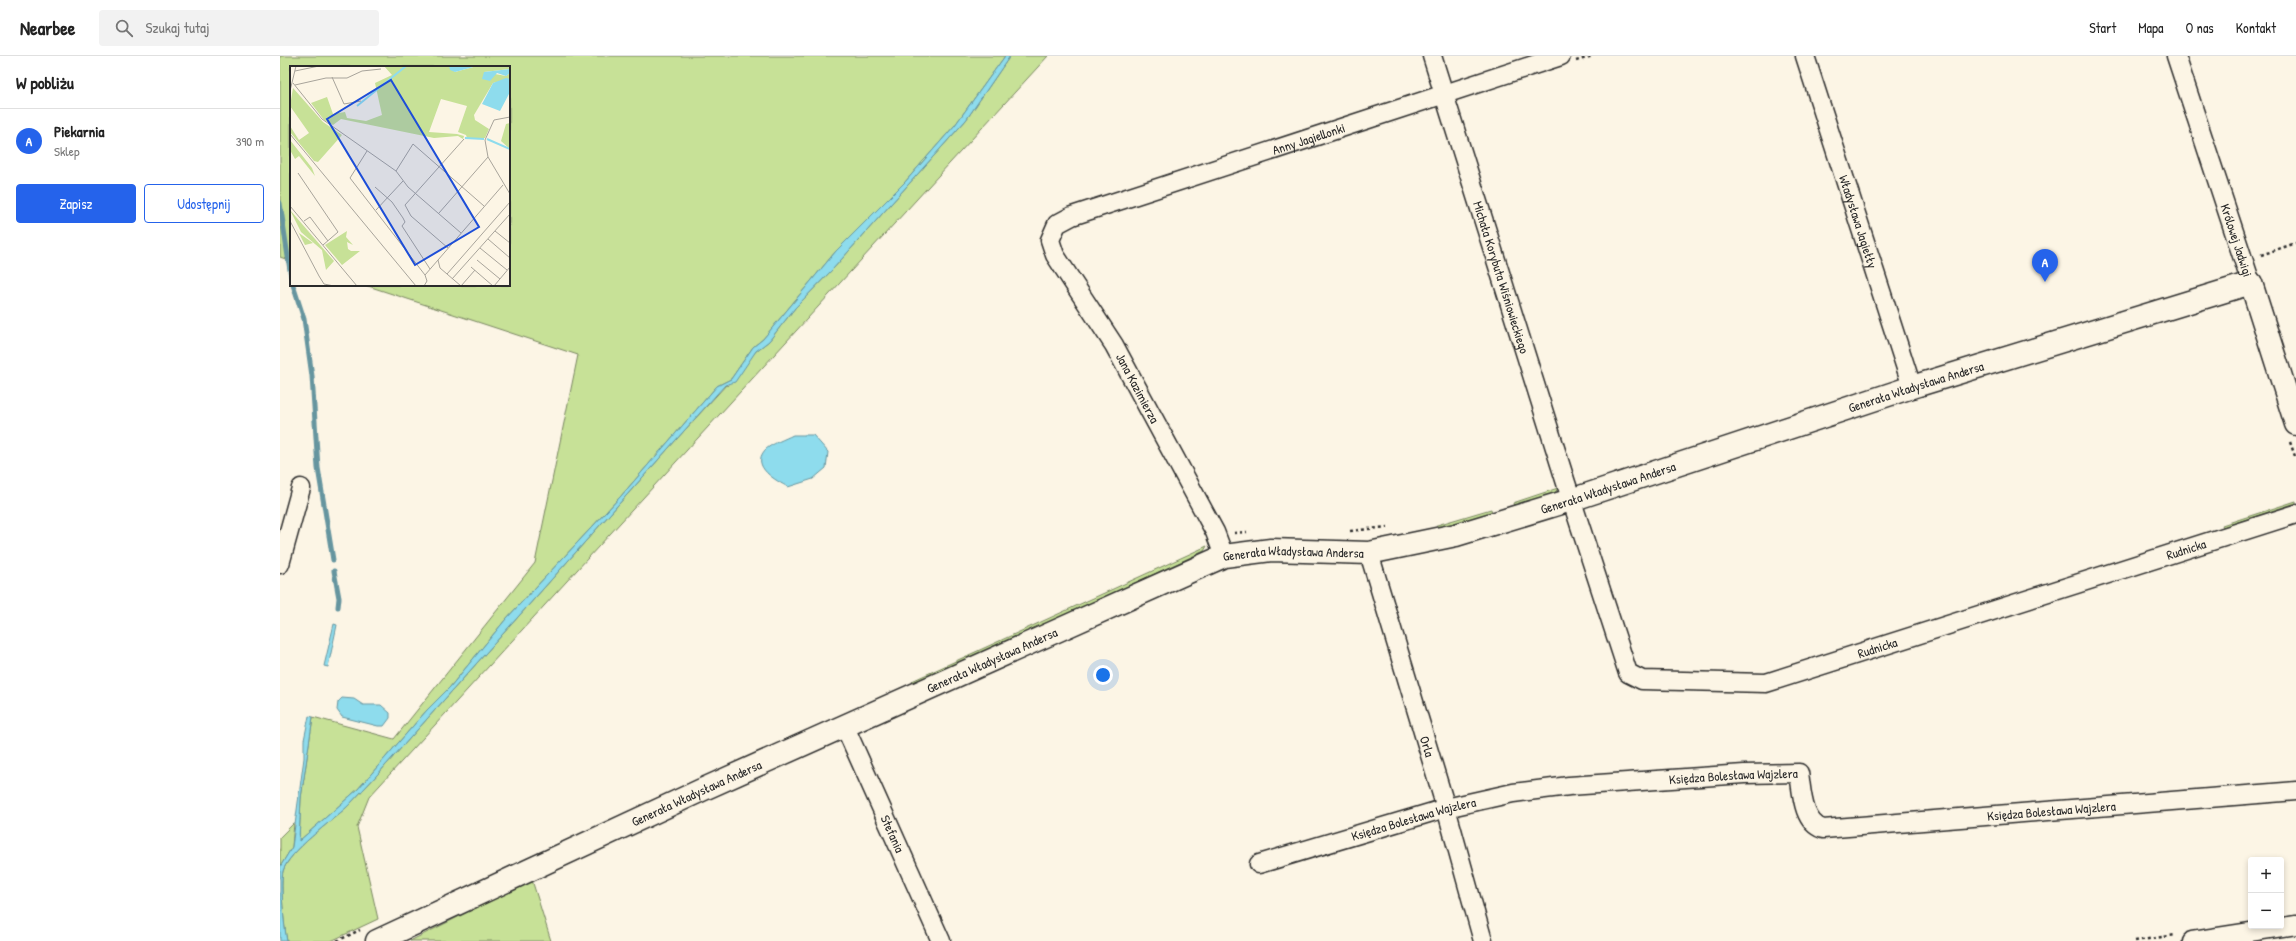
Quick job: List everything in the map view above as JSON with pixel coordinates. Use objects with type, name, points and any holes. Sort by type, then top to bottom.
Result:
[{"type":"street","name":"Michała Korybuta Wiśniowieckiego","points":[[1432,56],[1571,500]]},
{"type":"street","name":"Anny Jagiellonki","points":[[1057,224],[1072,216],[1443,93],[1561,56]]},
{"type":"street","name":"Władysława Jagiełły","points":[[1805,56],[1912,386]]},
{"type":"street","name":"Królowej Jadwigi","points":[[2176,56],[2296,424]]},
{"type":"street","name":"Jana Kazimierza","points":[[1057,224],[1050,240],[1055,255],[1114,345],[1215,532],[1224,556]]},
{"type":"street","name":"Generała Władysława Andersa","points":[[377,941],[706,788],[1224,556],[1271,550],[1369,553],[1456,535],[1571,500],[1912,386],[2251,283]]},
{"type":"street","points":[[280,564],[302,488]]},
{"type":"street","name":"Rudnicka","points":[[1571,500],[1628,673],[1642,680],[1766,683],[2296,514]]},
{"type":"street","name":"Orla","points":[[1369,553],[1446,808],[1483,941]]},
{"type":"street","name":"Stefania","points":[[845,727],[941,941]]},
{"type":"street","name":"Księdza Bolesława Wajzlera","points":[[1259,864],[1446,808],[1513,793],[1549,788],[1744,774],[1798,773],[1807,814],[1810,821],[1822,829],[2296,792]]},
{"type":"street","points":[[2192,941],[2296,925]]},
{"type":"path","points":[[2260,256],[2296,243]]},
{"type":"green space","points":[[280,56],[1005,56],[955,125],[905,182],[836,251],[763,339],[753,347],[731,379],[717,386],[621,496],[506,619],[450,687],[427,710],[358,789],[299,841],[301,798],[313,717],[394,739],[535,563],[578,355],[368,286],[510,286],[510,66],[290,66],[290,261],[280,257]]},
{"type":"green space","points":[[1010,56],[1048,56],[369,797],[357,827],[378,919],[331,941],[287,941],[283,906],[282,877],[287,863],[293,855],[348,806],[377,775],[684,431],[726,385],[728,386],[756,351],[769,341],[795,308],[832,270],[966,120]]},
{"type":"green space","points":[[1558,488],[1555,493],[1514,506],[1513,503]]},
{"type":"green space","points":[[2296,501],[2296,503],[2223,527],[2222,525]]},
{"type":"green space","points":[[1491,509],[1492,513],[1438,529],[1437,525]]},
{"type":"green space","points":[[1207,546],[1204,551],[915,685],[912,681]]},
{"type":"green space","points":[[294,823],[292,847],[280,867],[280,837]]},
{"type":"green space","points":[[532,880],[551,941],[410,941]]},
{"type":"water","points":[[1005,56],[1010,56],[966,120],[832,270],[795,308],[769,341],[756,351],[735,382],[725,385],[377,775],[348,806],[293,855],[283,871],[282,877],[282,895],[287,941],[280,941],[280,867],[292,847],[304,758],[304,740],[309,716],[313,717],[301,798],[299,841],[358,789],[427,710],[450,687],[506,619],[621,496],[717,386],[731,379],[753,347],[763,339],[836,251],[905,182],[955,125]]},
{"type":"water","points":[[793,435],[813,435],[828,452],[826,468],[813,479],[788,487],[767,473],[763,468],[761,456],[765,450],[774,444]]},
{"type":"water","points":[[334,624],[337,625],[328,667],[324,666]]},
{"type":"water","points":[[342,698],[354,699],[363,705],[381,705],[390,713],[390,718],[384,726],[378,726],[342,717],[337,710],[338,702]]},
{"type":"waterway","points":[[280,203],[290,270]]},
{"type":"waterway","points":[[293,286],[304,319],[312,376],[318,468],[333,560]]},
{"type":"waterway","points":[[334,571],[339,598],[338,607]]},
{"type":"place","name":"Piekarnia","points":[[2045,282]]}]
